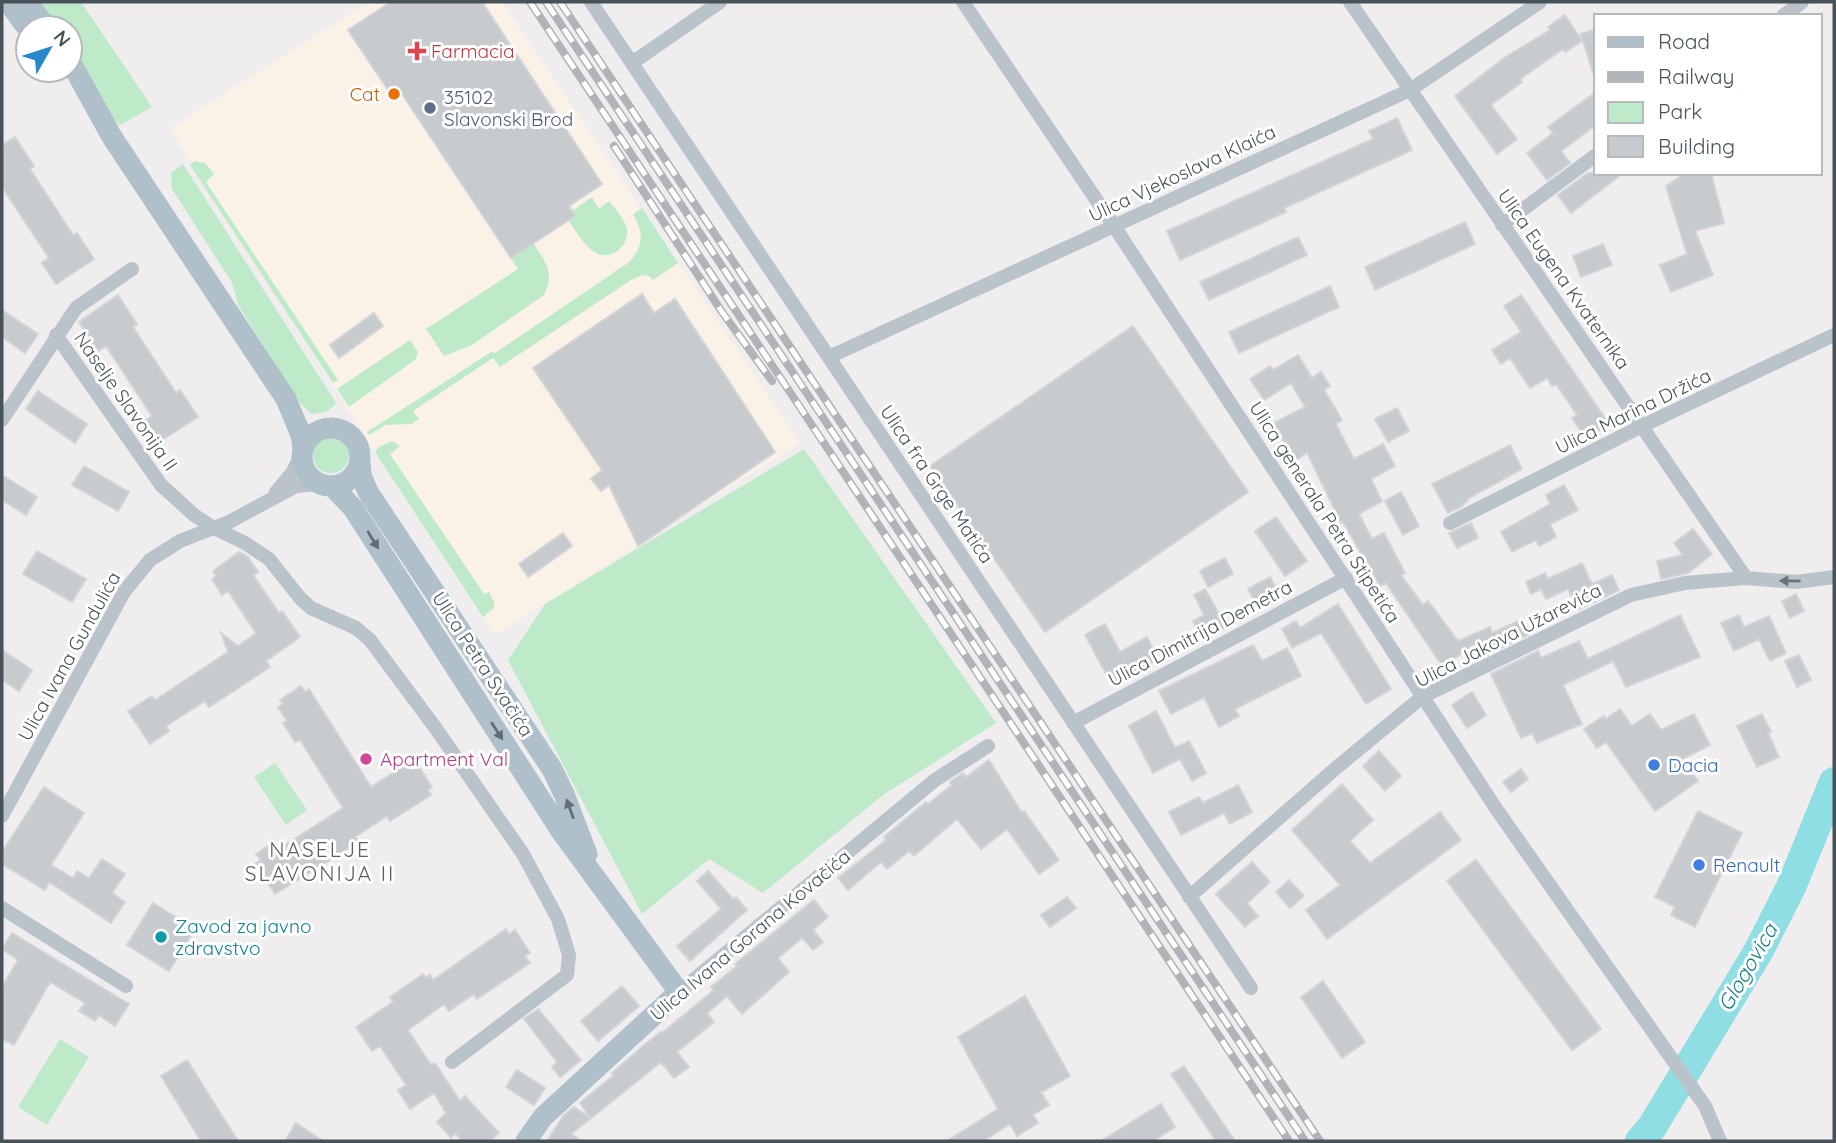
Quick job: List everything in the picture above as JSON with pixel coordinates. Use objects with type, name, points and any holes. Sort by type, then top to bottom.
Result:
[{"type":"main road","points":[[69,84],[112,137]]},
{"type":"main road","points":[[83,84],[112,137],[286,399],[298,425],[306,472],[325,485],[342,485],[350,479],[360,462],[358,445],[344,431],[328,428],[307,418],[286,399]]},
{"type":"main road","points":[[302,452],[312,434],[328,428]]},
{"type":"main road","name":"Ulica Petra Svačića","points":[[360,462],[361,475],[369,492],[552,769],[594,873]]},
{"type":"main road","name":"Ulica Petra Svačića","points":[[325,485],[352,508],[561,831],[680,992]]},
{"type":"main road","name":"Ulica Ivana Gorana Kovačića","points":[[527,1141],[543,1117],[680,992]]},
{"type":"street","name":"Ulica fra Grge Matića","points":[[591,2],[1251,988]]},
{"type":"street","points":[[632,63],[720,2]]},
{"type":"street","name":"Ulica generala Petra Stipetića","points":[[963,2],[1114,226],[1497,810],[1705,1106],[1720,1141]]},
{"type":"street","name":"Ulica Eugena Kvaternika","points":[[1350,2],[1745,578]]},
{"type":"street","name":"Ulica Vjekoslava Klaića","points":[[829,357],[1410,90],[1540,2]]},
{"type":"street","points":[[1786,14],[1802,2]]},
{"type":"street","points":[[1502,225],[1594,156]]},
{"type":"street","points":[[2,420],[76,308],[132,269]]},
{"type":"street","name":"Naselje Slavonija II","points":[[56,335],[161,485],[194,515],[269,559],[311,608],[356,628],[370,640],[523,854],[558,919],[569,955],[567,975],[452,1062]]},
{"type":"street","name":"Ulica Marina Držića","points":[[1450,523],[1643,426],[1834,335]]},
{"type":"street","points":[[267,500],[288,480],[302,452]]},
{"type":"street","points":[[267,500],[296,486],[325,485]]},
{"type":"street","name":"Ulica Ivana Gundulića","points":[[2,816],[124,592],[138,573],[163,551],[180,541],[238,518],[267,500]]},
{"type":"street","name":"Ulica Jakova Užarevića","points":[[1189,897],[1336,768],[1422,697],[1631,595],[1685,583],[1745,578],[1796,582],[1834,577]]},
{"type":"street","name":"Ulica Dimitrija Demetra","points":[[1073,723],[1346,578]]},
{"type":"street","name":"Ulica Ivana Gorana Kovačića","points":[[680,992],[935,780],[988,746]]},
{"type":"street","points":[[2,908],[126,986]]},
{"type":"shaded area","points":[[369,2],[502,2],[800,443],[495,635],[375,452],[170,128]]},
{"type":"green space","points":[[34,2],[81,2],[152,107],[120,125],[110,117],[84,75],[84,14],[43,14]]},
{"type":"green space","points":[[195,161],[205,163],[214,174],[206,182],[338,380],[333,383],[190,165]]},
{"type":"green space","points":[[183,164],[336,403],[328,411],[312,414],[300,403],[238,305],[232,282],[172,189],[171,173]]},
{"type":"green space","points":[[592,197],[599,209],[609,201],[626,226],[627,236],[623,246],[609,255],[598,254],[589,248],[568,220],[575,216],[572,211]]},
{"type":"green space","points":[[642,208],[678,263],[653,280],[643,275],[631,280],[500,367],[493,358],[413,411],[419,419],[411,424],[385,425],[369,435],[367,432],[491,352],[495,353],[628,263],[641,240],[633,214]]},
{"type":"green space","points":[[533,243],[548,268],[549,280],[544,295],[472,345],[444,356],[426,329],[518,269],[511,258]]},
{"type":"green space","points":[[410,340],[418,352],[415,360],[349,407],[337,389]]},
{"type":"green space","points":[[331,437],[344,442],[349,455],[344,468],[331,473],[318,468],[313,455],[318,442]]},
{"type":"green space","points":[[392,441],[400,446],[390,454],[484,594],[489,592],[494,608],[483,617],[375,452]]},
{"type":"green space","points":[[804,449],[996,723],[883,795],[763,893],[709,859],[642,914],[508,660],[545,604]]},
{"type":"green space","points":[[275,763],[307,810],[286,825],[254,777]]},
{"type":"green space","points":[[60,1039],[89,1057],[47,1125],[18,1107]]},
{"type":"building","points":[[391,2],[482,2],[602,184],[569,206],[575,216],[511,258],[402,94],[394,99],[348,30]]},
{"type":"building","points":[[1565,15],[1582,41],[1565,52],[1563,49],[1520,79],[1522,82],[1491,105],[1517,139],[1497,154],[1455,96],[1504,58],[1550,30],[1548,27]]},
{"type":"building","points":[[1593,30],[1594,73],[1593,73],[1581,34]]},
{"type":"building","points":[[1594,93],[1594,126],[1561,151],[1570,163],[1547,180],[1527,153],[1553,133],[1548,127]]},
{"type":"building","points":[[1397,118],[1412,150],[1284,208],[1286,212],[1180,260],[1167,231],[1373,139],[1369,131]]},
{"type":"building","points":[[15,137],[34,166],[30,169],[73,235],[77,233],[94,259],[56,284],[42,263],[49,258],[2,187],[2,145]]},
{"type":"building","points":[[1588,173],[1620,175],[1571,213],[1558,195]]},
{"type":"building","points":[[1683,175],[1712,175],[1724,223],[1695,231],[1713,275],[1671,292],[1660,265],[1687,254],[1666,186]]},
{"type":"building","points":[[1465,222],[1475,244],[1375,290],[1365,267]]},
{"type":"building","points":[[1298,237],[1307,255],[1209,300],[1200,282]]},
{"type":"building","points":[[1603,244],[1612,265],[1581,277],[1573,256]]},
{"type":"building","points":[[1330,286],[1339,307],[1239,353],[1229,332]]},
{"type":"building","points":[[642,294],[654,313],[675,299],[775,452],[638,546],[609,485],[601,491],[591,479],[602,470],[533,368]]},
{"type":"building","points":[[118,295],[137,324],[133,327],[176,393],[180,390],[198,417],[159,442],[145,421],[152,416],[106,346],[98,351],[79,322]]},
{"type":"building","points":[[1521,295],[1609,424],[1586,439],[1572,418],[1577,415],[1556,384],[1552,386],[1547,378],[1530,388],[1510,358],[1501,364],[1492,350],[1521,332],[1504,306]]},
{"type":"building","points":[[2,310],[38,334],[25,353],[2,337]]},
{"type":"building","points":[[374,313],[383,326],[339,358],[330,345]]},
{"type":"building","points":[[1133,326],[1248,492],[1045,632],[930,466]]},
{"type":"building","points":[[1298,355],[1312,378],[1321,372],[1330,386],[1324,390],[1342,420],[1336,424],[1354,459],[1383,444],[1395,466],[1371,479],[1382,501],[1359,514],[1372,539],[1384,533],[1405,573],[1401,575],[1423,605],[1428,601],[1458,641],[1490,627],[1492,633],[1523,619],[1530,634],[1479,659],[1473,645],[1443,667],[1386,583],[1380,586],[1343,522],[1341,523],[1307,452],[1297,460],[1272,424],[1305,407],[1291,383],[1264,400],[1250,379],[1270,366],[1273,370]]},
{"type":"building","points":[[38,391],[87,424],[75,443],[26,409]]},
{"type":"building","points":[[1397,408],[1409,431],[1388,442],[1375,419]]},
{"type":"building","points":[[1510,445],[1522,469],[1467,499],[1463,506],[1448,513],[1432,484]]},
{"type":"building","points":[[84,466],[129,492],[118,511],[72,485]]},
{"type":"building","points":[[2,475],[37,497],[26,515],[2,500]]},
{"type":"building","points":[[1564,485],[1578,510],[1550,524],[1556,537],[1539,546],[1536,540],[1512,552],[1501,532],[1550,504],[1546,495]]},
{"type":"building","points":[[1401,492],[1419,526],[1403,535],[1385,501]]},
{"type":"building","points":[[1276,517],[1307,561],[1285,576],[1255,531]]},
{"type":"building","points":[[1471,523],[1478,538],[1457,548],[1449,533]]},
{"type":"building","points":[[1693,529],[1712,554],[1688,573],[1661,579],[1657,561],[1683,555],[1674,543]]},
{"type":"building","points":[[563,533],[572,546],[528,577],[519,564]]},
{"type":"building","points":[[37,551],[86,579],[72,602],[23,574]]},
{"type":"building","points":[[239,552],[248,557],[258,572],[253,575],[279,613],[282,611],[300,637],[266,661],[270,667],[209,707],[205,701],[166,726],[169,731],[150,744],[128,711],[152,696],[155,700],[228,652],[221,633],[238,646],[256,633],[228,591],[222,595],[212,579],[216,576],[213,571]]},
{"type":"building","points":[[1225,558],[1233,574],[1208,587],[1200,571]]},
{"type":"building","points":[[1582,563],[1592,584],[1612,575],[1619,590],[1578,610],[1568,589],[1546,599],[1541,589],[1531,594],[1526,582],[1545,573],[1548,579]]},
{"type":"building","points":[[1270,577],[1280,596],[1258,608],[1248,589]]},
{"type":"building","points":[[1205,589],[1226,627],[1202,639],[1193,621],[1204,615],[1194,595]]},
{"type":"building","points":[[1796,594],[1804,611],[1790,618],[1782,601]]},
{"type":"building","points":[[1338,604],[1391,689],[1366,704],[1321,633],[1292,648],[1282,629],[1296,621],[1300,628]]},
{"type":"building","points":[[1680,615],[1700,657],[1626,687],[1613,661],[1563,685],[1582,724],[1537,743],[1532,733],[1521,738],[1491,674],[1538,651],[1541,658],[1579,641],[1588,659]]},
{"type":"building","points":[[1739,615],[1744,627],[1769,616],[1786,653],[1770,661],[1759,639],[1734,651],[1721,623]]},
{"type":"building","points":[[1105,624],[1120,652],[1147,637],[1158,659],[1112,685],[1085,635]]},
{"type":"building","points":[[1253,645],[1262,661],[1287,648],[1301,676],[1235,709],[1239,716],[1219,727],[1204,697],[1171,714],[1159,691]]},
{"type":"building","points":[[2,650],[32,670],[19,691],[2,680]]},
{"type":"building","points":[[1799,655],[1811,680],[1797,687],[1785,661]]},
{"type":"building","points":[[301,686],[305,692],[309,689],[371,787],[410,762],[414,768],[418,765],[432,787],[428,790],[431,795],[390,821],[387,816],[355,837],[359,842],[275,894],[255,864],[261,860],[256,854],[274,842],[280,848],[343,808],[300,740],[295,742],[283,723],[287,721],[278,707],[283,704],[280,700]]},
{"type":"building","points":[[1472,692],[1486,715],[1467,728],[1452,705]]},
{"type":"building","name":"Dacia","points":[[1620,709],[1632,726],[1650,714],[1661,730],[1694,714],[1710,745],[1682,759],[1698,781],[1655,811],[1606,742],[1597,748],[1584,729]]},
{"type":"building","points":[[1156,711],[1175,748],[1189,741],[1206,773],[1192,781],[1180,759],[1153,773],[1129,726]]},
{"type":"building","points":[[1762,714],[1779,757],[1757,767],[1737,726]]},
{"type":"building","points":[[1379,751],[1401,776],[1385,791],[1363,766]]},
{"type":"building","points":[[989,760],[1022,813],[1024,811],[1059,860],[1039,874],[1007,829],[981,849],[957,819],[914,856],[909,851],[887,869],[881,862],[848,890],[838,878],[886,840],[884,837],[926,802],[928,804],[952,785],[950,782],[963,773],[966,777]]},
{"type":"building","points":[[1521,769],[1528,779],[1511,792],[1503,782]]},
{"type":"building","points":[[1342,784],[1373,820],[1350,841],[1370,863],[1440,812],[1461,840],[1327,939],[1306,910],[1340,885],[1292,830]]},
{"type":"building","points":[[1238,785],[1252,812],[1230,824],[1224,813],[1181,835],[1169,812],[1199,797],[1203,803]]},
{"type":"building","points":[[44,787],[84,813],[51,865],[73,878],[77,871],[89,878],[102,859],[125,874],[112,893],[125,902],[111,923],[49,882],[45,890],[2,864],[2,852]]},
{"type":"building","name":"Renault","points":[[1698,811],[1742,833],[1695,927],[1671,915],[1675,907],[1655,897]]},
{"type":"building","points":[[1476,860],[1601,1029],[1572,1050],[1447,881]]},
{"type":"building","points":[[1252,862],[1270,882],[1247,903],[1258,916],[1245,927],[1216,894]]},
{"type":"building","points":[[708,871],[733,899],[736,897],[747,910],[690,961],[677,946],[721,909],[697,881]]},
{"type":"building","points":[[1289,880],[1304,896],[1290,908],[1276,892]]},
{"type":"building","points":[[1067,897],[1076,908],[1050,927],[1041,915]]},
{"type":"building","points":[[814,900],[828,917],[813,930],[823,942],[813,950],[802,938],[778,958],[789,972],[742,1014],[727,996],[707,1013],[714,1022],[677,1052],[689,1067],[674,1078],[661,1062],[591,1118],[580,1103],[643,1046],[714,990],[711,987],[737,966],[735,964]]},
{"type":"building","name":"Zavod za javno zdravstvo","points":[[153,903],[195,929],[169,971],[127,945]]},
{"type":"building","points":[[506,929],[509,934],[515,930],[530,953],[525,956],[530,963],[477,999],[474,994],[449,1011],[444,1004],[408,1030],[431,1065],[435,1063],[460,1101],[465,1096],[499,1133],[490,1141],[462,1141],[455,1133],[451,1138],[437,1122],[446,1113],[434,1093],[410,1109],[398,1090],[406,1085],[380,1046],[372,1051],[356,1027],[393,1002],[390,997],[423,974],[426,978],[430,975],[433,980]]},
{"type":"building","points":[[12,933],[129,1004],[115,1026],[99,1015],[95,1021],[79,1011],[85,1003],[50,982],[14,1045],[2,1039],[2,987],[18,960],[2,949]]},
{"type":"building","points":[[1323,981],[1365,1042],[1342,1058],[1301,997]]},
{"type":"building","points":[[622,986],[639,1006],[598,1041],[581,1021]]},
{"type":"building","points":[[1025,996],[1070,1076],[1041,1092],[1049,1105],[1033,1115],[1038,1123],[1017,1136],[1010,1124],[983,1141],[947,1141],[998,1109],[958,1037]]},
{"type":"building","points":[[538,1009],[581,1060],[560,1077],[552,1067],[557,1062],[524,1019]]},
{"type":"building","points":[[187,1060],[238,1141],[201,1141],[161,1076]]},
{"type":"building","points":[[1184,1066],[1235,1141],[1216,1141],[1171,1074]]},
{"type":"building","points":[[517,1070],[545,1088],[534,1105],[506,1087]]},
{"type":"building","points":[[1161,1104],[1175,1127],[1153,1141],[1101,1141]]},
{"type":"building","points":[[574,1107],[591,1118],[571,1134],[582,1141],[547,1141],[564,1115]]},
{"type":"building","points":[[296,1123],[323,1141],[285,1141]]},
{"type":"waterway","name":"Glogovica","points":[[1640,1141],[1652,1127],[1758,952],[1791,887],[1834,782]]},
{"type":"railway","points":[[530,2],[1289,1141]]},
{"type":"railway","points":[[546,2],[1305,1141]]},
{"type":"railway","points":[[560,2],[1320,1141]]},
{"type":"railway","points":[[614,146],[722,312],[772,381]]},
{"type":"place","name":"Farmacia","points":[[417,51]]},
{"type":"place","name":"Cat","points":[[394,94]]},
{"type":"place","name":"35102 Slavonski Brod","points":[[430,108]]},
{"type":"place","name":"Apartment Val","points":[[366,759]]},
{"type":"place","name":"Dacia","points":[[1654,765]]},
{"type":"place","name":"Renault","points":[[1699,865]]},
{"type":"place","name":"Zavod za javno zdravstvo","points":[[161,937]]},
{"type":"district","name":"NASELJE SLAVONIJA II","points":[[320,861]]}]
